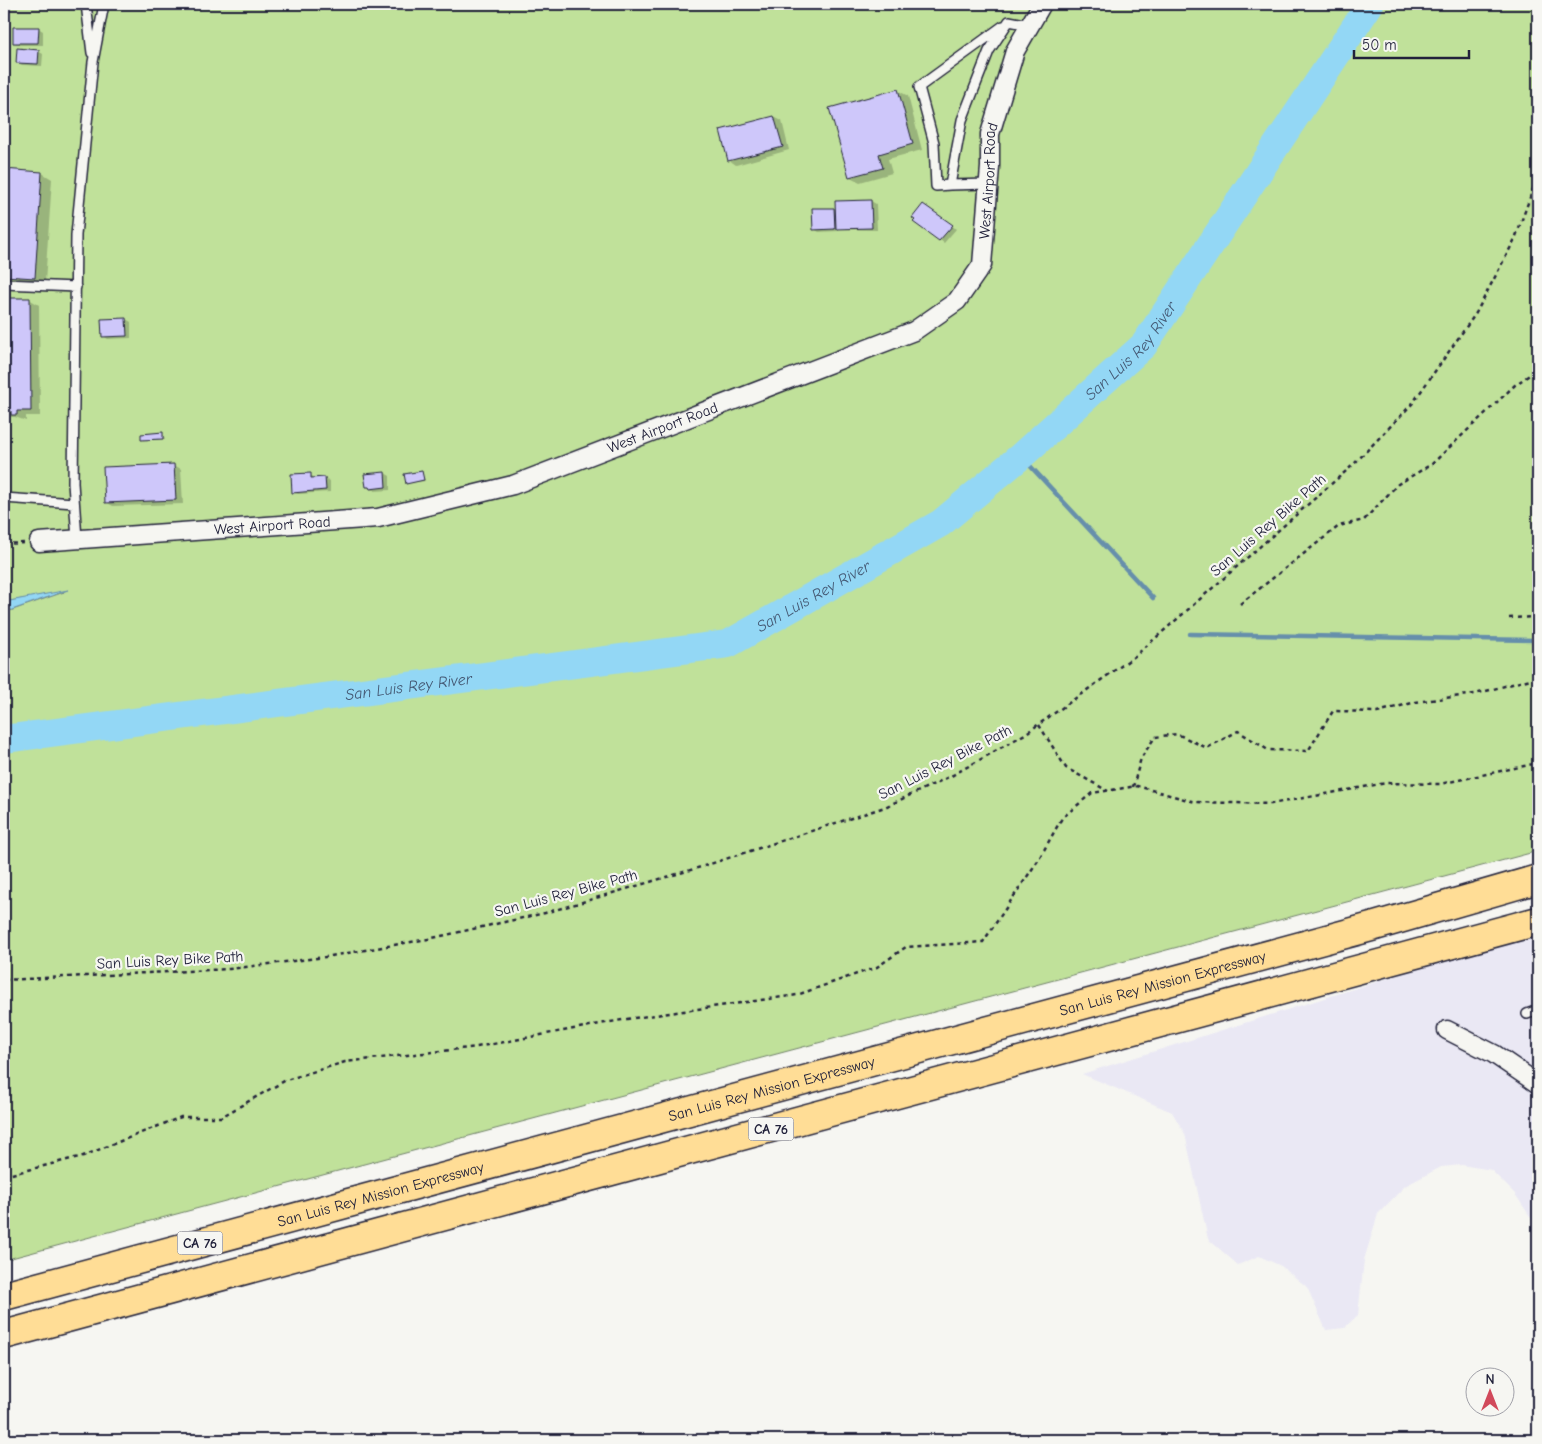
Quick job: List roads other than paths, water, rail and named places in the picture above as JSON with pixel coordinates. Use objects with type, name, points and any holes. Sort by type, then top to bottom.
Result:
[{"type":"highway","name":"San Luis Rey Mission Expressway","points":[[4,1296],[1365,929],[1538,880]]},
{"type":"highway","name":"CA 76","points":[[4,1335],[1538,921]]},
{"type":"street","name":"West Airport Road","points":[[39,542],[378,518],[503,487],[914,331],[958,302],[982,266],[990,134],[1015,51],[1042,4]]},
{"type":"street","points":[[1447,1030],[1494,1054],[1538,1084]]},
{"type":"lane","points":[[86,4],[93,62]]},
{"type":"lane","points":[[77,539],[74,503],[76,235],[93,62],[104,4]]},
{"type":"lane","points":[[988,184],[936,186],[934,143],[919,87],[1009,21],[1030,25]]},
{"type":"lane","points":[[950,185],[962,120],[989,51],[1009,21]]},
{"type":"lane","points":[[4,284],[76,287]]},
{"type":"lane","points":[[4,498],[74,503]]},
{"type":"lane","points":[[1527,1014],[1538,1010]]},
{"type":"water","points":[[68,590],[9,611],[4,613],[4,602]]},
{"type":"waterway","name":"San Luis Rey River","points":[[4,739],[728,644],[941,523],[1021,456],[1144,345],[1370,4]]},
{"type":"waterway","points":[[1021,456],[1153,598]]},
{"type":"waterway","points":[[1190,634],[1538,640]]}]
